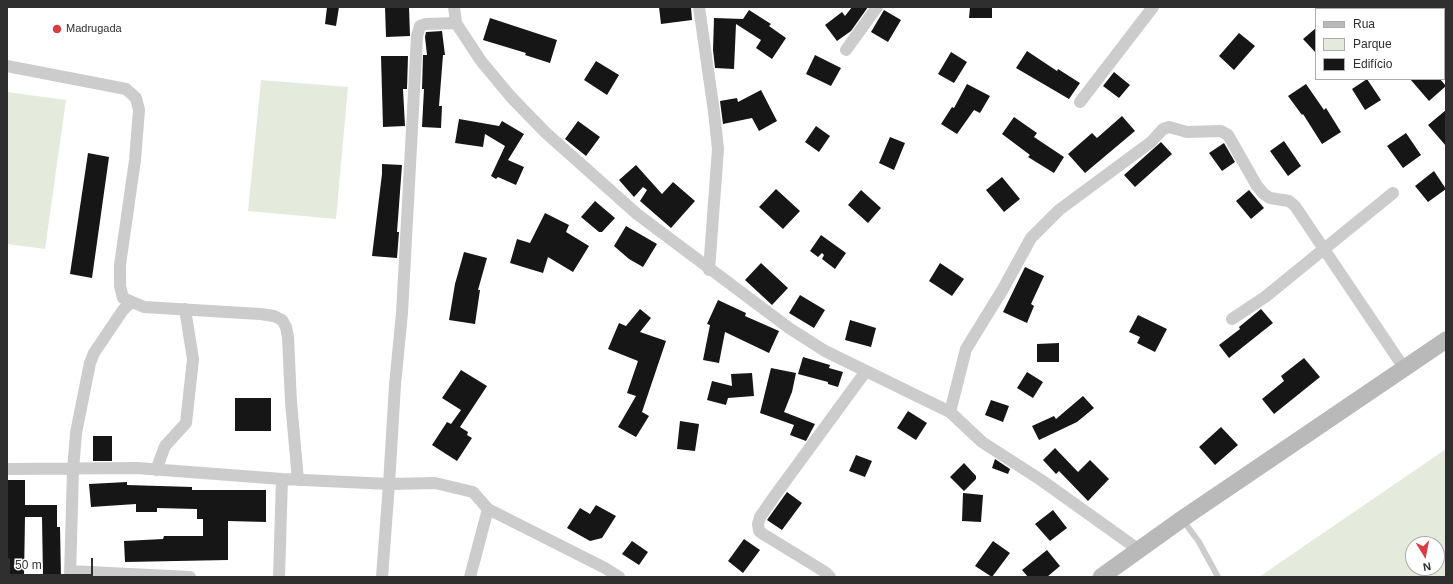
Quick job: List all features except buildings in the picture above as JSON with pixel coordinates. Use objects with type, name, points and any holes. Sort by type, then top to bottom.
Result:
[{"type":"main road","points":[[1101,577],[1182,519],[1446,340]]},
{"type":"street","points":[[454,7],[456,23],[481,61],[511,98],[546,133],[637,214],[709,270],[789,328],[825,351],[950,412],[982,442],[1041,480],[1139,550]]},
{"type":"street","points":[[699,7],[718,149],[709,270]]},
{"type":"street","points":[[846,50],[877,7]]},
{"type":"street","points":[[1080,102],[1153,7]]},
{"type":"street","points":[[382,577],[395,385],[402,313],[417,36],[420,26],[426,24],[456,23]]},
{"type":"street","points":[[7,66],[126,88],[136,98],[139,106],[138,118],[120,265],[120,286],[123,298],[144,307],[260,314],[274,316],[282,320],[286,327],[288,337],[291,402],[298,480]]},
{"type":"street","points":[[950,412],[966,349],[1003,289],[1031,238],[1059,210],[1151,142],[1163,129],[1169,127],[1187,132],[1222,131],[1228,135],[1257,186],[1270,198],[1289,201],[1295,206],[1323,250],[1404,368]]},
{"type":"street","points":[[1232,319],[1264,297],[1393,193]]},
{"type":"street","points":[[131,302],[123,310],[92,357],[76,433],[73,470],[70,574],[190,577]]},
{"type":"street","points":[[156,470],[165,446],[186,423],[193,359],[185,309]]},
{"type":"street","points":[[830,577],[825,572],[763,534],[759,531],[758,524],[760,517],[776,494],[866,371]]},
{"type":"street","points":[[7,468],[73,470],[115,468],[282,480],[389,484],[435,483],[473,492],[488,509],[605,568],[619,577]]},
{"type":"street","points":[[279,577],[282,480]]},
{"type":"street","points":[[470,577],[488,509]]},
{"type":"lane","points":[[1182,519],[1202,547],[1218,577]]},
{"type":"green space","points":[[261,80],[348,87],[336,219],[248,211]]},
{"type":"green space","points":[[7,92],[66,100],[45,249],[7,244]]},
{"type":"green space","points":[[1446,449],[1446,577],[1259,577]]},
{"type":"place","name":"Madrugada","points":[[57,29]]}]
